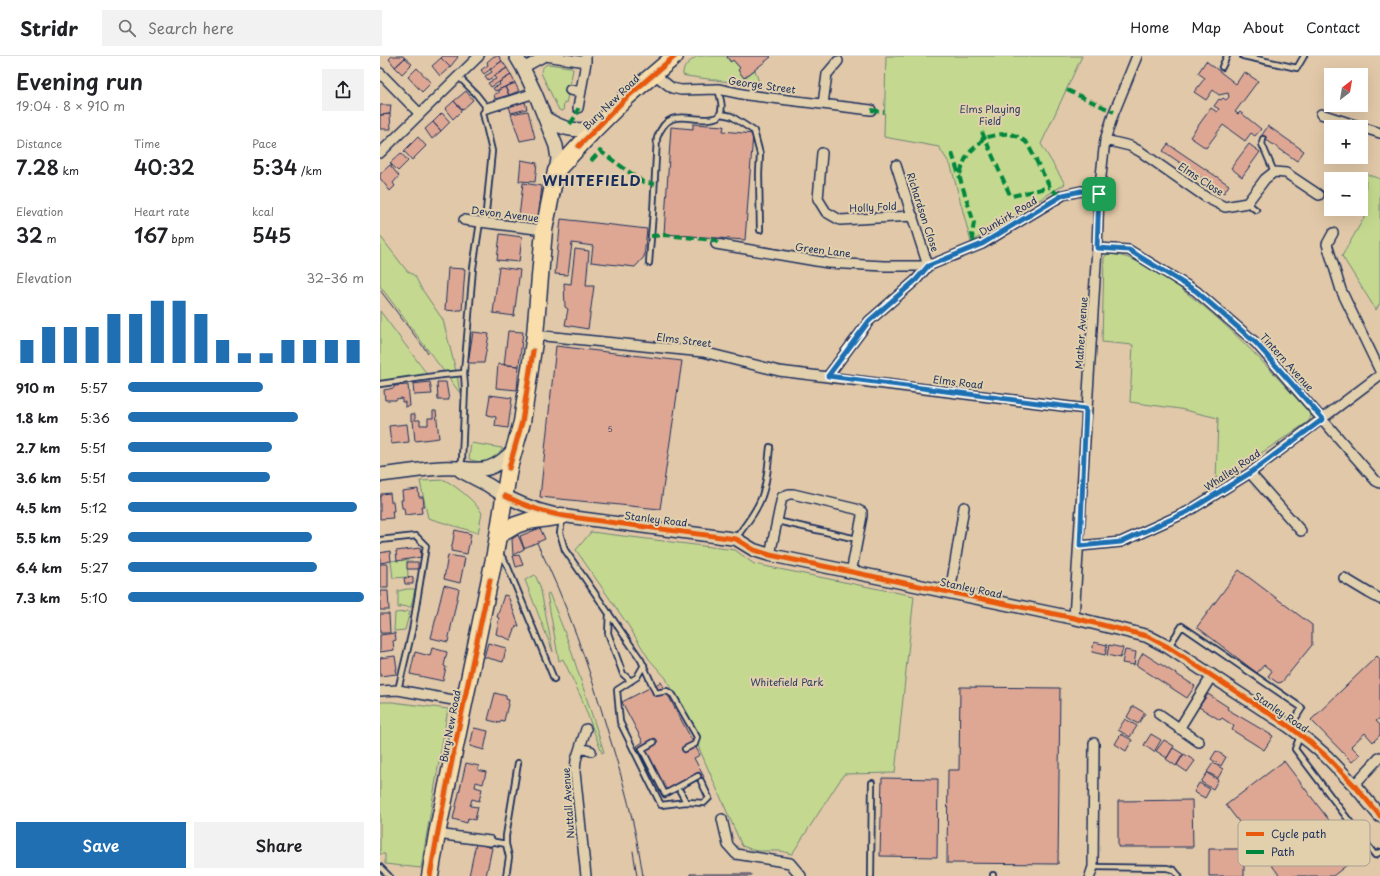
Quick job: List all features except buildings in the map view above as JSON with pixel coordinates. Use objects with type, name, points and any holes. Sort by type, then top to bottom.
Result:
[{"type":"highway","name":"Bury New Road","points":[[430,876],[464,702],[496,554],[509,468],[522,422],[535,335],[544,230],[556,171],[627,97],[675,56]]},
{"type":"highway","points":[[499,535],[516,525],[528,521],[562,516]]},
{"type":"main road","points":[[516,56],[535,93],[556,146],[558,159],[556,171]]},
{"type":"main road","points":[[546,119],[560,127],[567,129],[595,129]]},
{"type":"main road","points":[[380,475],[442,468],[489,469],[501,462],[515,449]]},
{"type":"main road","points":[[456,469],[488,485],[505,496]]},
{"type":"street","points":[[380,153],[479,56]]},
{"type":"street","points":[[523,68],[545,56],[586,59],[578,108]]},
{"type":"street","name":"Mather Avenue","points":[[1074,618],[1080,546],[1086,409],[1097,248],[1099,194],[1104,140],[1137,56]]},
{"type":"street","points":[[823,104],[826,74],[838,61]]},
{"type":"street","points":[[380,73],[420,114]]},
{"type":"street","name":"George Street","points":[[654,74],[672,88],[690,90],[718,89],[747,95],[872,110]]},
{"type":"street","points":[[570,90],[580,92]]},
{"type":"street","points":[[488,108],[535,93]]},
{"type":"street","points":[[1321,114],[1380,133]]},
{"type":"street","name":"Elms Close","points":[[1104,140],[1130,146],[1141,152],[1207,198],[1225,207],[1247,203]]},
{"type":"street","name":"Holly Fold","points":[[822,153],[818,199],[826,212],[840,220],[914,216]]},
{"type":"street","name":"Richardson Close","points":[[896,165],[914,216],[928,266]]},
{"type":"street","points":[[1247,203],[1265,179],[1274,172],[1286,173],[1319,195]]},
{"type":"street","name":"Dunkirk Road","points":[[928,266],[982,244],[1063,195],[1081,191],[1099,194]]},
{"type":"street","name":"Devon Avenue","points":[[464,220],[544,230]]},
{"type":"street","points":[[1333,233],[1327,244],[1341,290],[1379,377]]},
{"type":"street","name":"Green Lane","points":[[716,244],[828,263],[884,266],[928,266]]},
{"type":"street","name":"Tintern Avenue","points":[[1097,248],[1129,250],[1196,291],[1256,343],[1376,481],[1380,483]]},
{"type":"street","points":[[828,376],[869,321],[916,280],[928,266]]},
{"type":"street","name":"Elms Street","points":[[535,335],[703,352],[779,371],[828,376]]},
{"type":"street","name":"Elms Road","points":[[828,376],[1086,409]]},
{"type":"street","name":"Whalley Road","points":[[1080,546],[1121,542],[1187,512],[1250,473],[1379,377]]},
{"type":"street","points":[[1250,473],[1301,531]]},
{"type":"street","points":[[770,555],[782,497],[793,494],[860,510],[862,516],[851,573]]},
{"type":"street","name":"Stanley Road","points":[[505,496],[525,506],[562,516],[736,539],[758,552],[770,555],[1074,618],[1147,636],[1168,647],[1300,735],[1327,757],[1354,784],[1380,816]]},
{"type":"street","points":[[950,593],[964,507]]},
{"type":"street","points":[[1344,578],[1380,599]]},
{"type":"street","points":[[1179,728],[1211,677]]},
{"type":"street","points":[[380,691],[398,690],[464,702]]},
{"type":"street","points":[[1159,714],[1199,742]]},
{"type":"street","name":"Nuttall Avenue","points":[[586,729],[576,760],[575,772],[586,876]]},
{"type":"street","points":[[1090,876],[1093,867],[1094,743]]},
{"type":"street","points":[[580,748],[591,751]]},
{"type":"street","points":[[1354,784],[1380,757]]},
{"type":"street","points":[[722,819],[728,845],[736,854],[790,863],[801,876]]},
{"type":"street","points":[[437,834],[490,840]]},
{"type":"lane","points":[[1222,67],[1227,56]]},
{"type":"lane","points":[[1243,56],[1297,68],[1304,56]]},
{"type":"lane","points":[[456,469],[462,460],[466,388],[464,373],[473,268],[482,222],[492,151],[483,113],[488,108],[458,76]]},
{"type":"lane","points":[[649,264],[657,138],[661,127],[668,121],[677,118],[718,117],[721,114],[722,104],[718,89]]},
{"type":"lane","points":[[721,114],[730,116],[754,132],[760,154],[760,230]]},
{"type":"lane","points":[[1263,139],[1262,144],[1274,172]]},
{"type":"lane","points":[[1247,203],[1256,210]]},
{"type":"lane","points":[[380,384],[464,373]]},
{"type":"lane","points":[[736,539],[754,513],[762,495],[768,471],[770,447]]},
{"type":"lane","points":[[562,516],[560,533],[565,550],[644,665],[656,693],[667,691],[673,695],[697,737],[695,744],[685,749]]},
{"type":"lane","points":[[777,521],[858,539]]},
{"type":"lane","points":[[380,540],[416,536],[426,546],[412,631],[398,690]]},
{"type":"lane","points":[[496,554],[502,557],[507,565],[554,679]]},
{"type":"lane","points":[[608,613],[608,632],[623,674],[631,681]]},
{"type":"lane","points":[[1168,647],[1182,626],[1302,708],[1290,728]]},
{"type":"lane","points":[[644,665],[637,677],[617,690],[620,722],[661,805],[686,802],[704,803],[709,798],[699,778],[665,794],[642,749],[654,742]]},
{"type":"lane","points":[[1300,735],[1294,749],[1348,820]]},
{"type":"lane","points":[[506,876],[509,857],[506,844],[518,763]]},
{"type":"lane","points":[[871,876],[872,783]]},
{"type":"lane","points":[[680,791],[686,802]]},
{"type":"lane","points":[[490,840],[506,844]]},
{"type":"lane","points":[[1370,848],[1375,855],[1380,852]]},
{"type":"lane","points":[[380,867],[389,876]]},
{"type":"lane","points":[[1093,867],[1167,868],[1174,870],[1180,876]]},
{"type":"green space","points":[[697,56],[728,56],[727,57],[730,62],[733,60],[740,68],[738,70],[744,78],[755,70],[760,86],[683,75],[685,66]]},
{"type":"green space","name":"Elms Playing Field","points":[[886,56],[1082,56],[1041,144],[1065,184],[971,242],[951,166],[939,147],[884,137]]},
{"type":"green space","points":[[548,64],[570,67],[573,69],[570,85],[567,85],[565,93],[568,95],[566,103],[564,103],[563,111],[559,110],[542,75],[542,68]]},
{"type":"green space","points":[[1368,175],[1380,179],[1380,303],[1376,310],[1342,256],[1365,216],[1368,216]]},
{"type":"green space","points":[[380,236],[407,271],[415,276],[421,288],[443,320],[460,393],[380,286]]},
{"type":"green space","points":[[1107,254],[1125,257],[1148,267],[1190,295],[1208,310],[1243,342],[1308,411],[1311,417],[1308,422],[1216,483],[1218,418],[1180,409],[1130,402],[1133,345],[1102,342],[1104,258]]},
{"type":"green space","points":[[380,311],[430,378],[380,382]]},
{"type":"green space","points":[[471,443],[502,448],[498,457],[494,460],[479,462],[469,459]]},
{"type":"green space","points":[[445,480],[475,503],[482,513],[478,533],[428,518],[420,481]]},
{"type":"green space","name":"Whitefield Park","points":[[591,532],[735,550],[754,564],[914,596],[895,773],[844,774],[792,854],[781,851],[757,851],[742,846],[695,739],[666,678],[649,659],[628,625],[576,550]]},
{"type":"green space","points":[[407,559],[408,577],[393,578],[391,561]]},
{"type":"green space","points":[[535,575],[540,586],[553,652],[525,580]]},
{"type":"green space","points":[[415,589],[411,607],[400,606],[400,608],[398,608],[398,591]]},
{"type":"green space","points":[[549,593],[568,641],[604,752],[602,753],[581,697],[563,659],[559,661],[547,594]]},
{"type":"green space","points":[[410,611],[405,630],[394,631],[395,613]]},
{"type":"green space","points":[[380,702],[392,702],[448,709],[421,868],[385,864],[385,854],[380,854]]},
{"type":"tram line","points":[[380,290],[428,353]]},
{"type":"tram line","points":[[537,543],[568,612],[593,683],[619,768],[637,840],[643,876]]},
{"type":"tram line","points":[[633,851],[637,876]]},
{"type":"marked path","points":[[1067,90],[1114,112]]},
{"type":"marked path","points":[[570,124],[577,114],[578,108]]},
{"type":"marked path","points":[[871,110],[884,112]]},
{"type":"marked path","points":[[982,132],[1010,195],[1012,196],[1050,187]]},
{"type":"marked path","points":[[960,174],[967,157],[983,138],[1001,134],[1011,134],[1027,143],[1050,187],[1060,197]]},
{"type":"marked path","points":[[591,161],[600,151],[643,182],[655,184]]},
{"type":"marked path","points":[[952,153],[974,223],[972,234],[975,247]]},
{"type":"marked path","points":[[651,236],[666,235],[714,240],[721,245]]},
{"type":"cycle path","points":[[579,146],[627,97],[675,56]]},
{"type":"cycle path","points":[[509,468],[522,422],[533,351]]},
{"type":"cycle path","points":[[505,496],[529,507],[553,514],[736,539],[754,550],[770,555],[1074,618],[1147,636],[1168,647],[1290,727],[1311,743],[1354,785],[1380,816]]},
{"type":"cycle path","points":[[430,876],[451,765],[490,580]]},
{"type":"district","name":"WHITEFIELD","points":[[592,181]]},
{"type":"route","points":[[1081,191],[1099,194],[1097,248],[1129,250],[1196,291],[1256,343],[1323,419],[1250,473],[1187,512],[1121,542],[1080,546],[1086,409],[828,376],[869,321],[916,280],[928,266],[982,244],[1063,195],[1081,191]]}]
